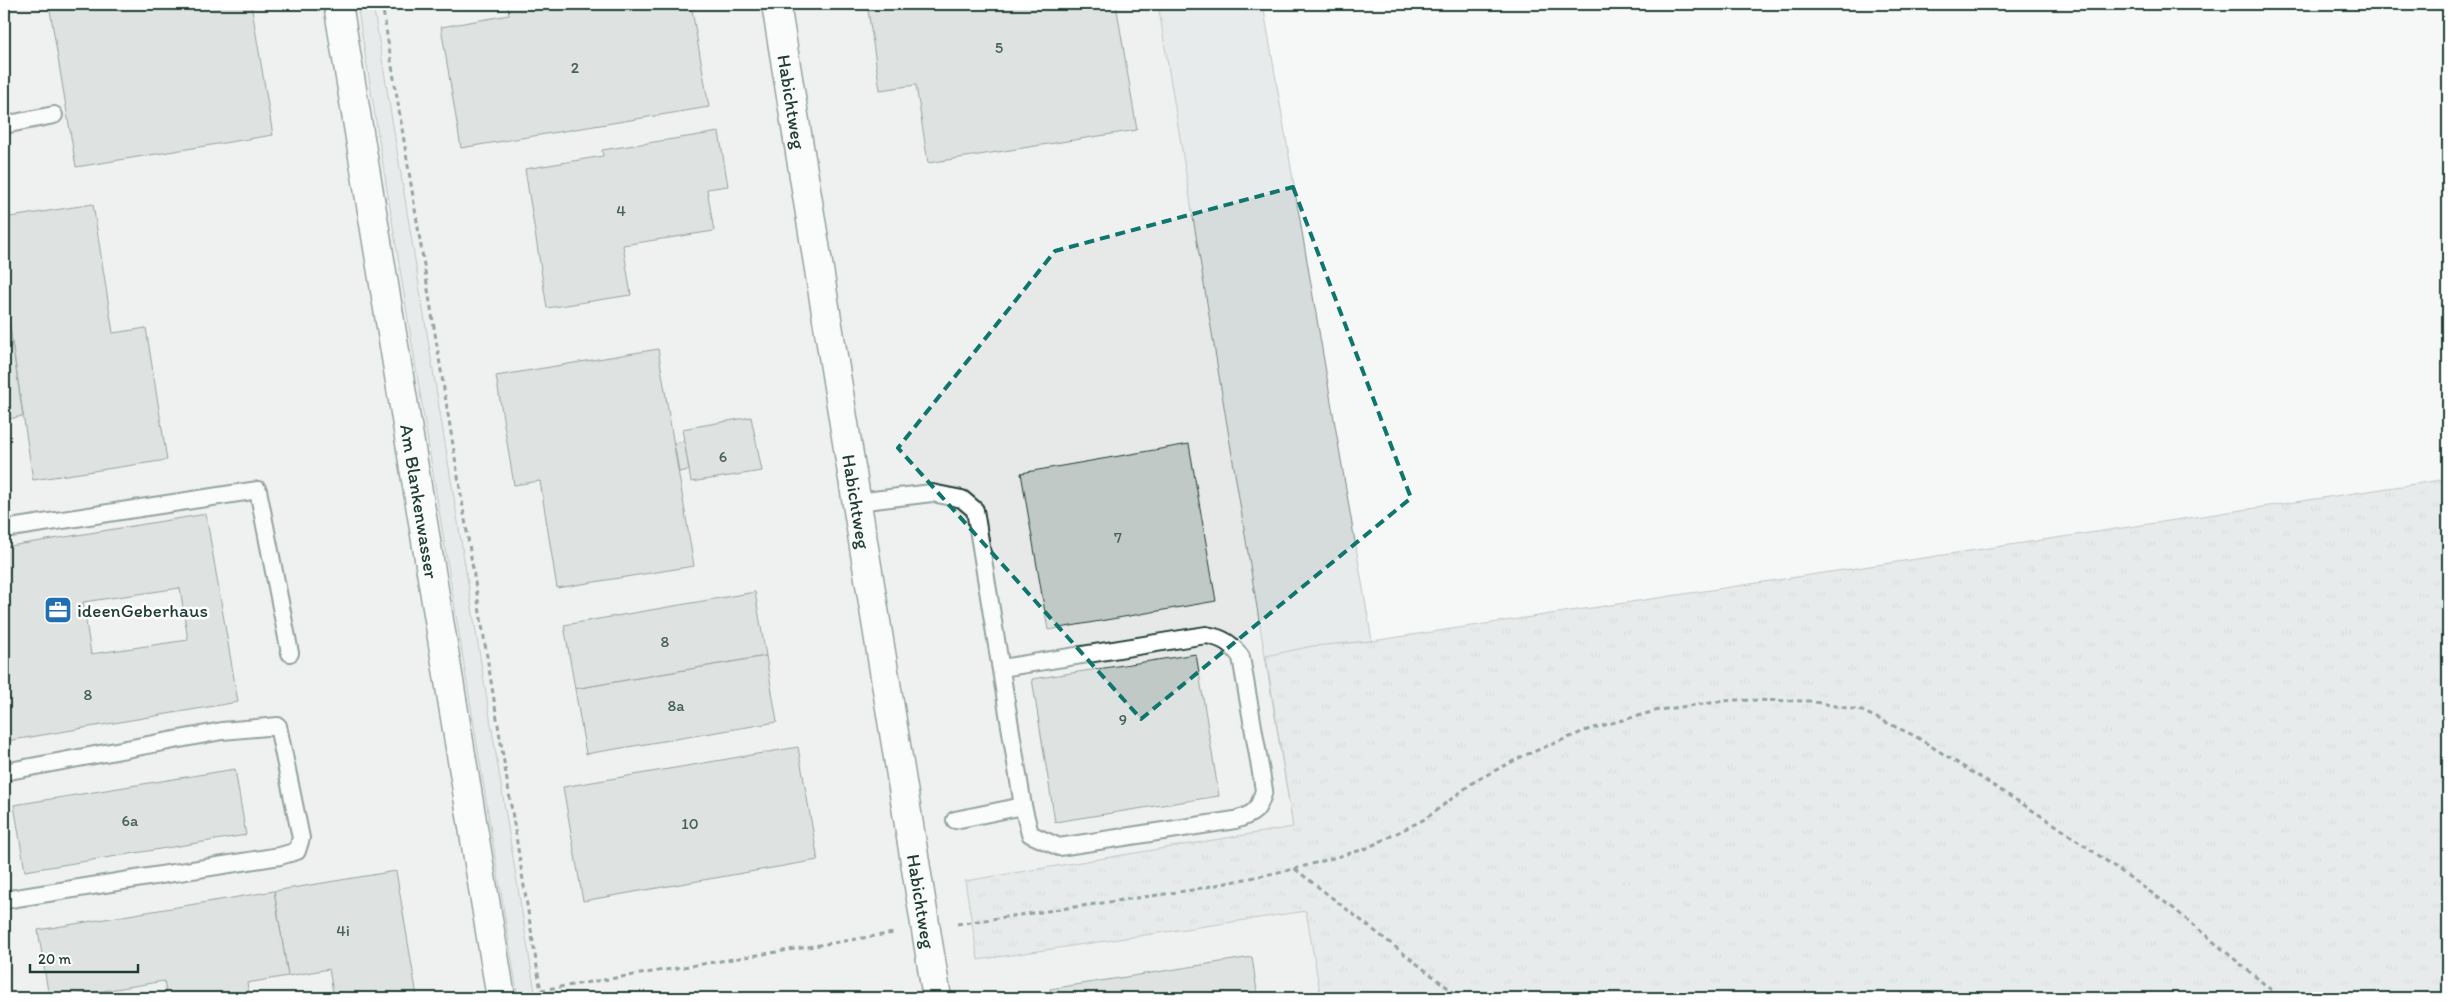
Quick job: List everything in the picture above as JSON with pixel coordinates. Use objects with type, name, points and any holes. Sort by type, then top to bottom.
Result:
[{"type":"street","name":"Am Blankenwasser","points":[[338,4],[500,998]]},
{"type":"street","name":"Habichtweg","points":[[776,4],[937,998]]},
{"type":"lane","points":[[4,125],[54,115]]},
{"type":"lane","points":[[4,529],[258,490],[290,653]]},
{"type":"lane","points":[[857,502],[932,493],[962,499],[976,510],[1023,806],[1030,834],[1059,847],[1235,820],[1251,815],[1260,805],[1264,790],[1241,657],[1232,645],[1222,638],[1206,636],[1002,668]]},
{"type":"lane","points":[[4,772],[222,731],[278,726],[301,838],[297,851],[280,856],[4,900]]},
{"type":"lane","points":[[955,820],[1023,806]]},
{"type":"path","points":[[382,4],[542,998]]},
{"type":"path","points":[[541,990],[926,928],[1192,890],[1294,869],[1365,849],[1425,820],[1475,781],[1524,756],[1587,730],[1659,710],[1733,700],[1809,701],[1862,711],[1915,736],[2057,826],[2173,908],[2281,998]]},
{"type":"path","points":[[1294,869],[1461,998]]},
{"type":"highlighted area","points":[[1293,187],[1411,498],[1141,719],[898,448],[1055,251]]},
{"type":"shaded area","points":[[4,4],[1158,4],[1293,827],[965,881],[978,960],[1306,911],[1321,998],[4,998]]},
{"type":"green space","points":[[357,4],[373,4],[536,998],[518,998]]},
{"type":"green space","points":[[1158,4],[1263,4],[1372,641],[1346,643],[1293,827]]},
{"type":"green space","points":[[2448,479],[2448,998],[1321,998],[1306,911],[978,960],[965,881],[1293,827],[1266,656],[1313,646],[1372,641]]},
{"type":"building","points":[[49,4],[251,4],[273,135],[76,167]]},
{"type":"building","points":[[507,4],[691,4],[709,107],[461,148],[441,27],[509,15]]},
{"type":"building","points":[[908,4],[1116,4],[1137,130],[928,163],[916,85],[880,90],[868,10]]},
{"type":"building","points":[[719,132],[728,186],[707,189],[714,231],[623,245],[631,295],[547,308],[525,169],[603,156],[602,150]]},
{"type":"building","points":[[93,204],[113,333],[146,328],[167,460],[33,480],[4,289],[4,218]]},
{"type":"building","points":[[4,289],[23,416],[4,420]]},
{"type":"building","points":[[658,349],[694,566],[557,588],[540,481],[514,485],[496,376]]},
{"type":"building","points":[[751,417],[762,471],[691,482],[682,429]]},
{"type":"building","points":[[684,441],[689,470],[679,472],[674,443]]},
{"type":"building","points":[[1189,444],[1216,601],[1048,630],[1021,473]]},
{"type":"building","points":[[206,514],[238,702],[7,741],[4,725],[4,547]],"holes":[[[180,588],[188,640],[91,654],[83,602]]]},
{"type":"building","points":[[755,592],[766,656],[575,689],[564,625]]},
{"type":"building","points":[[1196,654],[1219,796],[1055,822],[1032,679]]},
{"type":"building","points":[[766,656],[777,722],[586,754],[575,689]]},
{"type":"building","points":[[798,747],[818,860],[583,901],[563,787]]},
{"type":"building","points":[[235,769],[246,835],[25,871],[14,805]]},
{"type":"building","points":[[396,871],[417,996],[401,998],[334,998],[329,969],[288,976],[274,891]]},
{"type":"building","points":[[274,891],[288,976],[247,983],[250,998],[167,998],[164,981],[61,998],[49,998],[38,930]]},
{"type":"building","points":[[1252,957],[1258,998],[1051,998],[1050,989]]},
{"type":"place","name":"ideenGeberhaus","points":[[58,610]]}]
